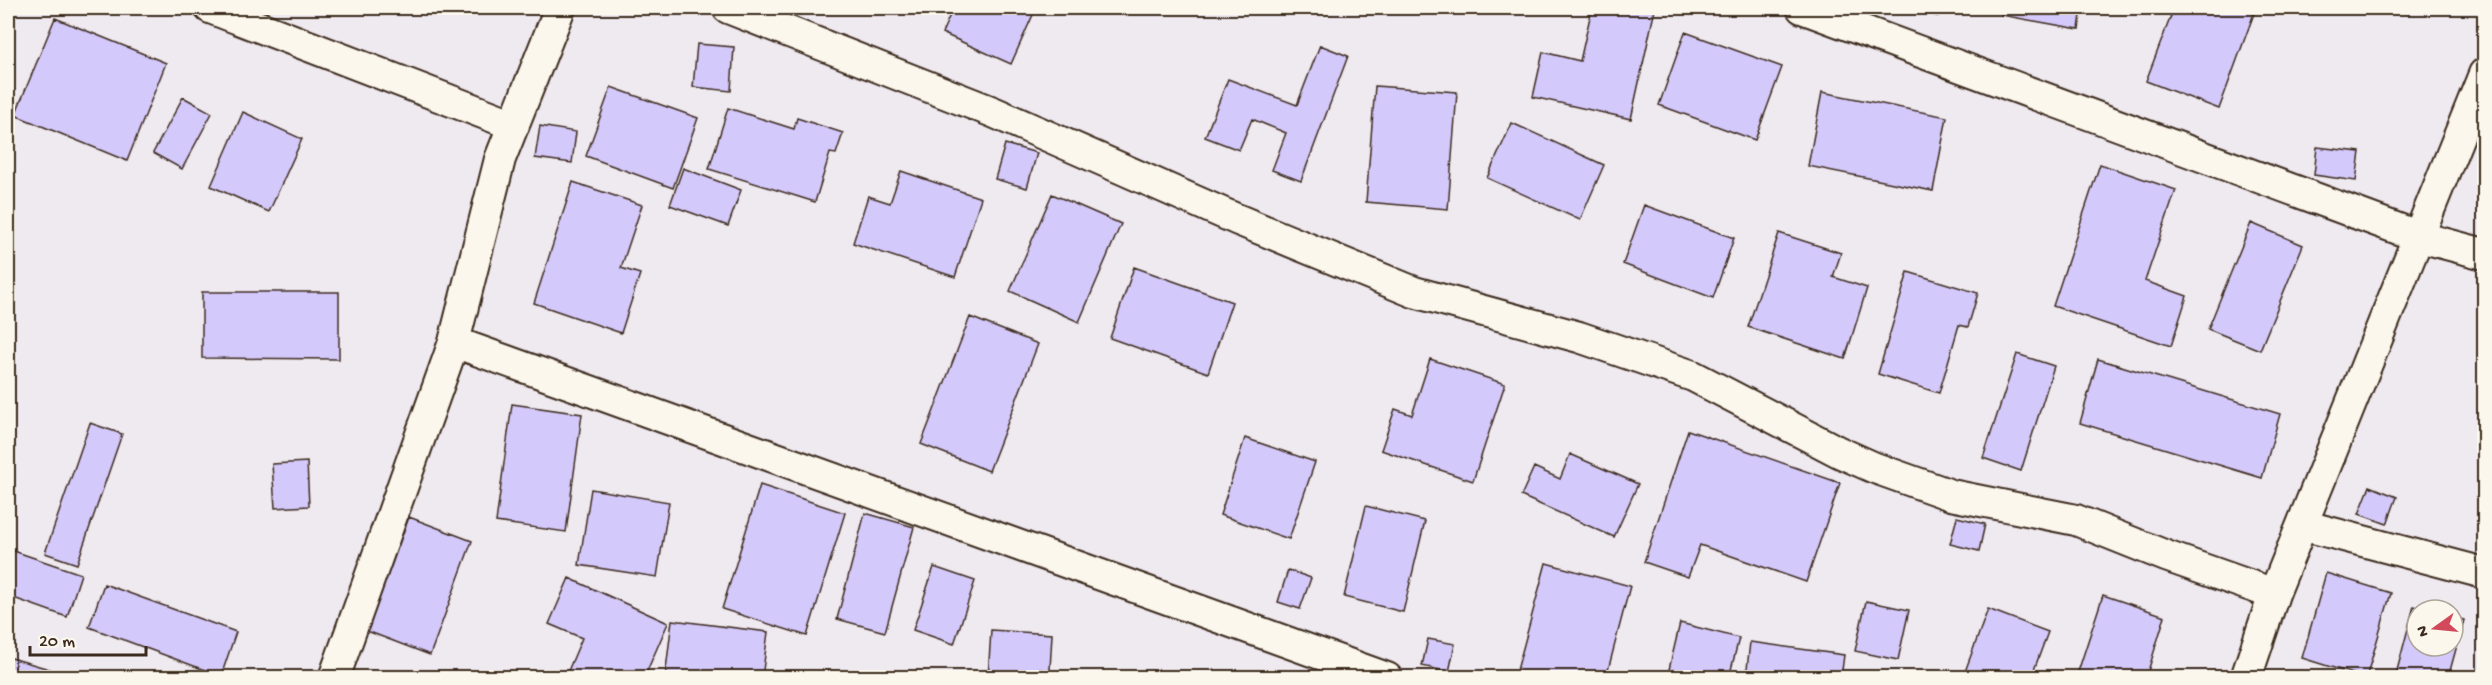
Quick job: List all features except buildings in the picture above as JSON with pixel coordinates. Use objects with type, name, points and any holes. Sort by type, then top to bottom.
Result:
[{"type":"street","points":[[210,8],[514,125]]},
{"type":"street","points":[[334,678],[454,342],[500,159],[560,8]]},
{"type":"street","points":[[728,8],[993,112],[1236,219],[1414,292],[1579,337],[1693,376],[1839,452],[1875,468],[1951,495],[2076,520],[2166,556],[2274,594]]},
{"type":"street","points":[[1802,8],[2420,237],[2484,254]]},
{"type":"street","points":[[2246,678],[2274,594],[2484,74]]},
{"type":"street","points":[[454,342],[1387,678]]},
{"type":"street","points":[[2302,525],[2484,573]]}]
